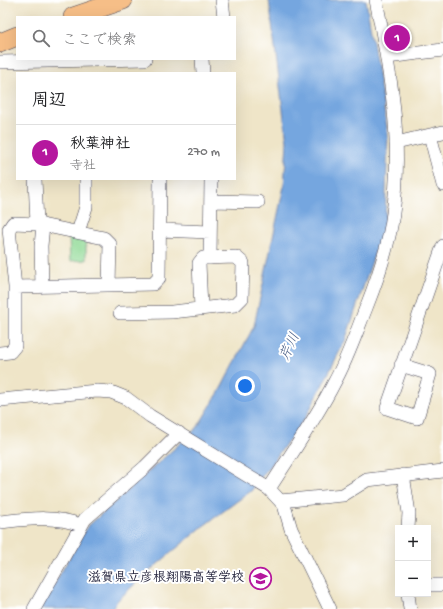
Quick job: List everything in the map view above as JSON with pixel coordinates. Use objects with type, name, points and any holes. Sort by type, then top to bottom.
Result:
[{"type":"highway","points":[[76,16],[119,1]]},
{"type":"highway","points":[[0,43],[16,36]]},
{"type":"street","points":[[222,0],[224,16]]},
{"type":"street","points":[[265,487],[334,383],[376,281],[389,238],[394,213],[396,143],[393,102],[387,56],[376,0]]},
{"type":"street","points":[[387,56],[443,50]]},
{"type":"street","points":[[0,62],[32,67],[132,60]]},
{"type":"street","points":[[202,60],[203,72]]},
{"type":"street","points":[[396,143],[443,132]]},
{"type":"street","points":[[430,135],[443,185]]},
{"type":"street","points":[[35,180],[40,224],[42,287]]},
{"type":"street","points":[[78,232],[86,207],[86,180]]},
{"type":"street","points":[[15,287],[153,284],[159,278],[160,180]]},
{"type":"street","points":[[210,258],[211,180]]},
{"type":"street","points":[[210,201],[258,202]]},
{"type":"street","points":[[0,353],[10,352],[15,346],[15,287],[9,229],[11,225],[16,222],[40,224],[104,238],[110,244],[109,285]]},
{"type":"street","points":[[160,230],[210,232]]},
{"type":"street","points":[[401,365],[443,246]]},
{"type":"street","points":[[120,314],[172,312],[235,305],[242,298],[243,263],[236,257],[203,258],[199,263],[201,308]]},
{"type":"street","points":[[0,400],[97,391],[111,392],[126,398],[150,416],[265,487],[280,501],[286,512],[291,529],[330,609]]},
{"type":"street","points":[[34,609],[81,524],[95,509],[182,435]]},
{"type":"street","points":[[280,501],[344,495],[367,480],[443,470]]},
{"type":"street","points":[[403,475],[409,513],[408,525]]},
{"type":"street","points":[[0,511],[0,523],[45,518],[70,520],[81,524]]},
{"type":"street","points":[[431,585],[443,585]]},
{"type":"street","points":[[408,597],[410,609]]},
{"type":"green space","points":[[69,235],[86,239],[86,260],[70,261]]},
{"type":"water","name":"芹川","points":[[269,0],[366,0],[388,134],[385,223],[345,341],[306,417],[251,491],[202,527],[141,578],[117,601],[112,609],[40,609],[87,527],[197,428],[219,392],[254,326],[284,186],[287,142]]},
{"type":"place","name":"秋葉神社","points":[[397,38]]},
{"type":"place","name":"滋賀県立彦根翔陽高等学校","points":[[260,578]]}]
